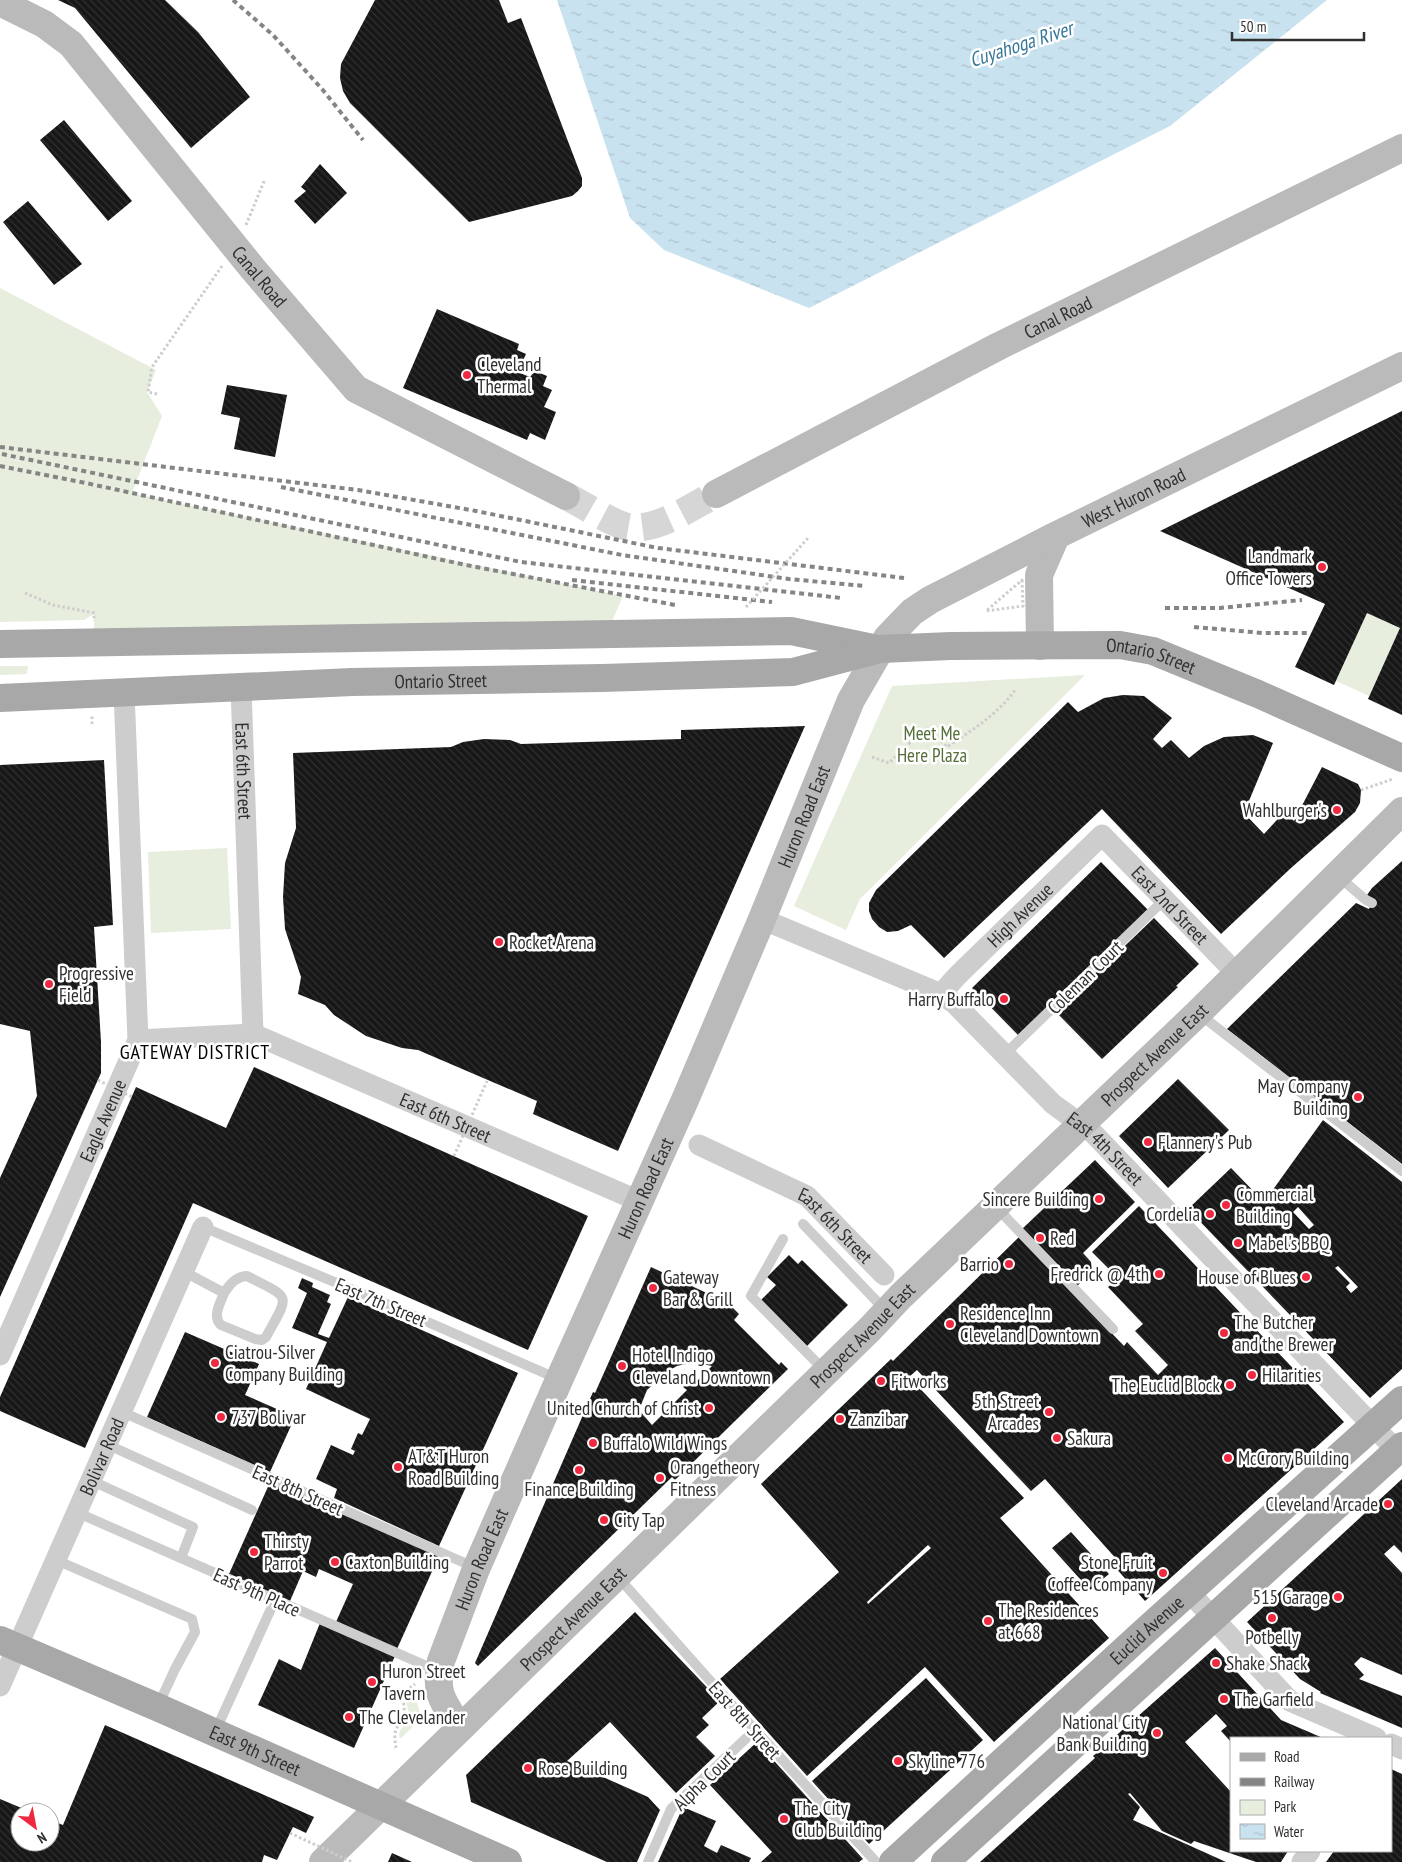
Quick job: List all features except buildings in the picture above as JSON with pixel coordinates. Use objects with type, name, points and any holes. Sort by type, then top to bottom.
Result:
[{"type":"main road","name":"Ontario Street","points":[[0,644],[791,631],[880,649]]},
{"type":"main road","name":"Ontario Street","points":[[0,698],[352,682],[793,672],[880,649],[951,646],[1120,645],[1153,651],[1258,694],[1402,758]]},
{"type":"main road","name":"Euclid Avenue","points":[[893,1862],[1402,1400]]},
{"type":"main road","name":"Euclid Avenue","points":[[945,1862],[1399,1449]]},
{"type":"main road","name":"East 9th Street","points":[[9,1644],[215,1732],[508,1862]]},
{"type":"street","name":"Canal Road","points":[[0,2],[44,24],[70,44],[253,269],[356,389],[566,496]]},
{"type":"street","name":"Canal Road","points":[[716,494],[999,346],[1402,148]]},
{"type":"street","name":"West Huron Road","points":[[880,649],[897,626],[921,606],[1056,536],[1402,366]]},
{"type":"street","points":[[1040,646],[1039,575],[1056,536]]},
{"type":"street","name":"Huron Road East","points":[[460,1728],[440,1696],[438,1687],[439,1672],[441,1661],[476,1569],[762,919],[852,700],[880,649]]},
{"type":"street","name":"East 6th Street","points":[[241,687],[253,1034]]},
{"type":"street","name":"Eagle Avenue","points":[[0,1355],[138,1040],[124,692]]},
{"type":"street","name":"Prospect Avenue East","points":[[323,1862],[887,1312],[901,1296],[1198,1012],[1402,811]]},
{"type":"street","name":"East 2nd Street","points":[[1102,836],[1237,974]]},
{"type":"street","name":"High Avenue","points":[[941,994],[964,969],[1102,836]]},
{"type":"street","name":"East 4th Street","points":[[762,919],[941,994],[954,1003],[1053,1104],[1082,1123],[1093,1133],[1399,1449]]},
{"type":"street","name":"East 6th Street","points":[[138,1040],[253,1034],[639,1202]]},
{"type":"street","name":"East 6th Street","points":[[699,1145],[807,1196],[884,1275]]},
{"type":"street","name":"Bolivar Road","points":[[0,1686],[9,1644],[56,1560],[203,1226]]},
{"type":"street","points":[[1189,1592],[1290,1701],[1373,1737]]},
{"type":"lane","points":[[1338,875],[1372,904]]},
{"type":"lane","name":"Coleman Court","points":[[1004,1055],[1164,898]]},
{"type":"lane","points":[[1198,1012],[1402,1171]]},
{"type":"lane","points":[[996,1206],[1113,1329]]},
{"type":"lane","points":[[802,1224],[887,1312]]},
{"type":"lane","name":"East 7th Street","points":[[203,1226],[559,1380]]},
{"type":"lane","points":[[782,1239],[751,1296],[825,1372]]},
{"type":"lane","points":[[183,1271],[224,1294]]},
{"type":"lane","points":[[242,1276],[248,1276],[280,1293],[284,1299],[284,1305],[266,1337],[262,1340],[254,1339],[218,1322],[216,1316],[224,1294],[228,1286],[242,1276]]},
{"type":"lane","name":"East 8th Street","points":[[120,1411],[476,1569]]},
{"type":"lane","points":[[106,1444],[252,1510]]},
{"type":"lane","points":[[90,1480],[193,1526],[181,1558]]},
{"type":"lane","name":"East 9th Place","points":[[76,1512],[439,1672]]},
{"type":"lane","points":[[56,1560],[192,1619],[195,1632],[157,1707]]},
{"type":"lane","name":"East 8th Street","points":[[617,1576],[876,1862]]},
{"type":"lane","points":[[215,1732],[275,1600]]},
{"type":"lane","name":"Alpha Court","points":[[648,1862],[671,1810],[755,1730]]},
{"type":"path","points":[[246,225],[265,179]]},
{"type":"path","points":[[157,394],[148,392],[152,367],[227,259]]},
{"type":"path","points":[[746,607],[809,537]]},
{"type":"path","points":[[1022,580],[1023,606],[1014,607],[986,611],[1022,580]]},
{"type":"path","points":[[24,593],[53,605],[94,614]]},
{"type":"path","points":[[872,757],[889,763],[926,727],[947,747],[987,720],[1004,705],[1015,690]]},
{"type":"path","points":[[1360,790],[1402,776]]},
{"type":"path","points":[[98,1080],[132,1097]]},
{"type":"path","points":[[454,1156],[487,1080]]},
{"type":"path","points":[[396,1748],[395,1734],[404,1713],[402,1700],[407,1690],[414,1684]]},
{"type":"path","points":[[290,1833],[352,1862]]},
{"type":"green space","points":[[0,288],[156,370],[147,392],[162,416],[132,493],[623,596],[607,633],[94,642],[94,614],[84,620],[0,622]]},
{"type":"green space","points":[[1367,613],[1400,628],[1369,696],[1336,681]]},
{"type":"green space","points":[[0,666],[28,666],[27,674],[0,675]]},
{"type":"green space","name":"Meet Me Here Plaza","points":[[1085,675],[860,899],[846,930],[794,906],[892,686]]},
{"type":"green space","points":[[227,848],[231,929],[151,933],[148,852]]},
{"type":"green space","points":[[413,1690],[421,1716],[418,1722],[400,1739],[399,1732],[409,1718],[406,1698]]},
{"type":"water","name":"Cuyahoga River","points":[[557,0],[1327,0],[1170,126],[809,308],[664,250],[630,218]]},
{"type":"tunnel","points":[[566,496],[617,523],[635,528],[672,518],[716,494]]},
{"type":"railway","points":[[233,0],[273,35],[322,89],[363,140]]},
{"type":"railway","points":[[0,447],[358,490],[476,511],[658,548],[904,578]]},
{"type":"railway","points":[[2,454],[521,562],[841,598]]},
{"type":"railway","points":[[0,466],[466,565],[675,605]]},
{"type":"railway","points":[[281,487],[622,555],[789,579],[865,586]]},
{"type":"railway","points":[[572,580],[772,602]]},
{"type":"railway","points":[[1165,608],[1220,608],[1302,600]]},
{"type":"railway","points":[[1194,627],[1263,633],[1309,633]]},
{"type":"place","name":"Cleveland Thermal","points":[[467,375]]},
{"type":"place","name":"Landmark Office Towers","points":[[1322,567]]},
{"type":"place","name":"Wahlburger's","points":[[1337,810]]},
{"type":"place","name":"Rocket Arena","points":[[499,942]]},
{"type":"place","name":"Progressive Field","points":[[49,984]]},
{"type":"place","name":"Harry Buffalo","points":[[1004,999]]},
{"type":"place","name":"May Company Building","points":[[1358,1097]]},
{"type":"place","name":"Flannery's Pub","points":[[1148,1142]]},
{"type":"place","name":"Sincere Building","points":[[1099,1199]]},
{"type":"place","name":"Commercial Building","points":[[1226,1205]]},
{"type":"place","name":"Cordelia","points":[[1210,1214]]},
{"type":"place","name":"Red","points":[[1040,1238]]},
{"type":"place","name":"Mabel's BBQ","points":[[1238,1243]]},
{"type":"place","name":"Barrio","points":[[1009,1264]]},
{"type":"place","name":"Fredrick @ 4th","points":[[1159,1274]]},
{"type":"place","name":"House of Blues","points":[[1306,1277]]},
{"type":"place","name":"Gateway Bar & Grill","points":[[653,1288]]},
{"type":"place","name":"Residence Inn Cleveland Downtown","points":[[950,1324]]},
{"type":"place","name":"The Butcher and the Brewer","points":[[1224,1333]]},
{"type":"place","name":"Ciatrou-Silver Company Building","points":[[215,1363]]},
{"type":"place","name":"Hotel Indigo Cleveland Downtown","points":[[622,1366]]},
{"type":"place","name":"Hilarities","points":[[1252,1375]]},
{"type":"place","name":"Fitworks","points":[[881,1381]]},
{"type":"place","name":"The Euclid Block","points":[[1230,1385]]},
{"type":"place","name":"United Church of Christ","points":[[709,1408]]},
{"type":"place","name":"5th Street Arcades","points":[[1049,1412]]},
{"type":"place","name":"737 Bolivar","points":[[221,1417]]},
{"type":"place","name":"Zanzibar","points":[[840,1419]]},
{"type":"place","name":"Sakura","points":[[1057,1438]]},
{"type":"place","name":"Buffalo Wild Wings","points":[[593,1443]]},
{"type":"place","name":"McCrory Building","points":[[1228,1458]]},
{"type":"place","name":"AT&T Huron Road Building","points":[[398,1467]]},
{"type":"place","name":"Finance Building","points":[[579,1470]]},
{"type":"place","name":"Orangetheory Fitness","points":[[660,1478]]},
{"type":"place","name":"Cleveland Arcade","points":[[1388,1504]]},
{"type":"place","name":"City Tap","points":[[604,1520]]},
{"type":"place","name":"Thirsty Parrot","points":[[254,1552]]},
{"type":"place","name":"Caxton Building","points":[[335,1562]]},
{"type":"place","name":"Stone Fruit Coffee Company","points":[[1163,1573]]},
{"type":"place","name":"515 Garage","points":[[1338,1597]]},
{"type":"place","name":"Potbelly","points":[[1272,1618]]},
{"type":"place","name":"The Residences at 668","points":[[988,1621]]},
{"type":"place","name":"Shake Shack","points":[[1216,1663]]},
{"type":"place","name":"Huron Street Tavern","points":[[372,1682]]},
{"type":"place","name":"The Garfield","points":[[1224,1699]]},
{"type":"place","name":"The Clevelander","points":[[349,1717]]},
{"type":"place","name":"National City Bank Building","points":[[1157,1733]]},
{"type":"place","name":"Skyline 776","points":[[898,1761]]},
{"type":"place","name":"Rose Building","points":[[528,1768]]},
{"type":"place","name":"The City Club Building","points":[[784,1819]]},
{"type":"district","name":"GATEWAY DISTRICT","points":[[195,1052]]}]
